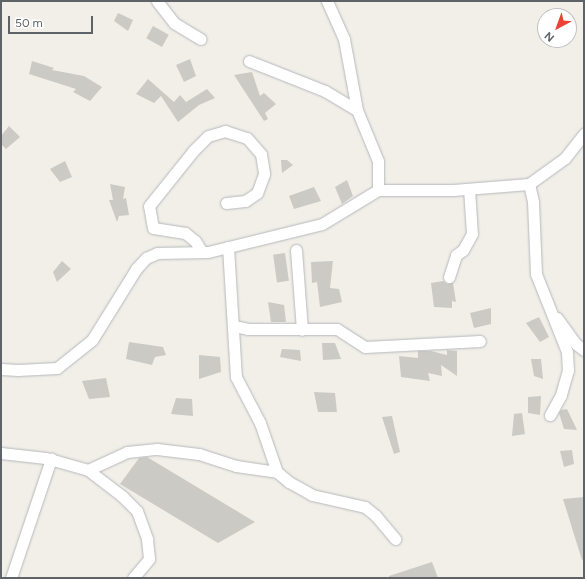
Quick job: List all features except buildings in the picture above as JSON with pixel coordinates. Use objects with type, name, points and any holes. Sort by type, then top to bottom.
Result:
[{"type":"street","points":[[157,1],[174,23],[201,39]]},
{"type":"street","points":[[327,1],[344,38],[357,110],[378,160],[378,190]]},
{"type":"street","points":[[249,61],[325,91],[357,110]]},
{"type":"street","points":[[202,252],[195,241],[185,233],[153,228],[149,206],[193,151],[208,136],[225,131],[247,138],[261,154],[264,174],[257,193],[245,201],[226,203]]},
{"type":"street","points":[[1,368],[18,370],[56,368],[92,340],[136,269],[146,258],[157,253],[202,252],[322,224],[378,190],[469,189],[528,184],[565,158],[584,134]]},
{"type":"street","points":[[528,184],[533,202],[536,274],[567,352],[568,370],[561,395],[550,415]]},
{"type":"street","points":[[449,277],[456,255],[463,250],[472,234],[469,189]]},
{"type":"street","points":[[228,247],[236,377],[260,423],[277,472],[289,482],[312,495],[365,507],[376,516],[395,538]]},
{"type":"street","points":[[296,250],[302,330]]},
{"type":"street","points":[[546,301],[576,344],[584,350]]},
{"type":"street","points":[[234,326],[248,329],[337,329],[366,347],[480,341]]},
{"type":"street","points":[[88,470],[127,452],[157,449],[199,454],[236,466],[277,472]]},
{"type":"street","points":[[1,453],[51,459],[88,470],[137,511],[147,539],[149,559],[132,578]]},
{"type":"street","points":[[11,578],[51,459]]}]
